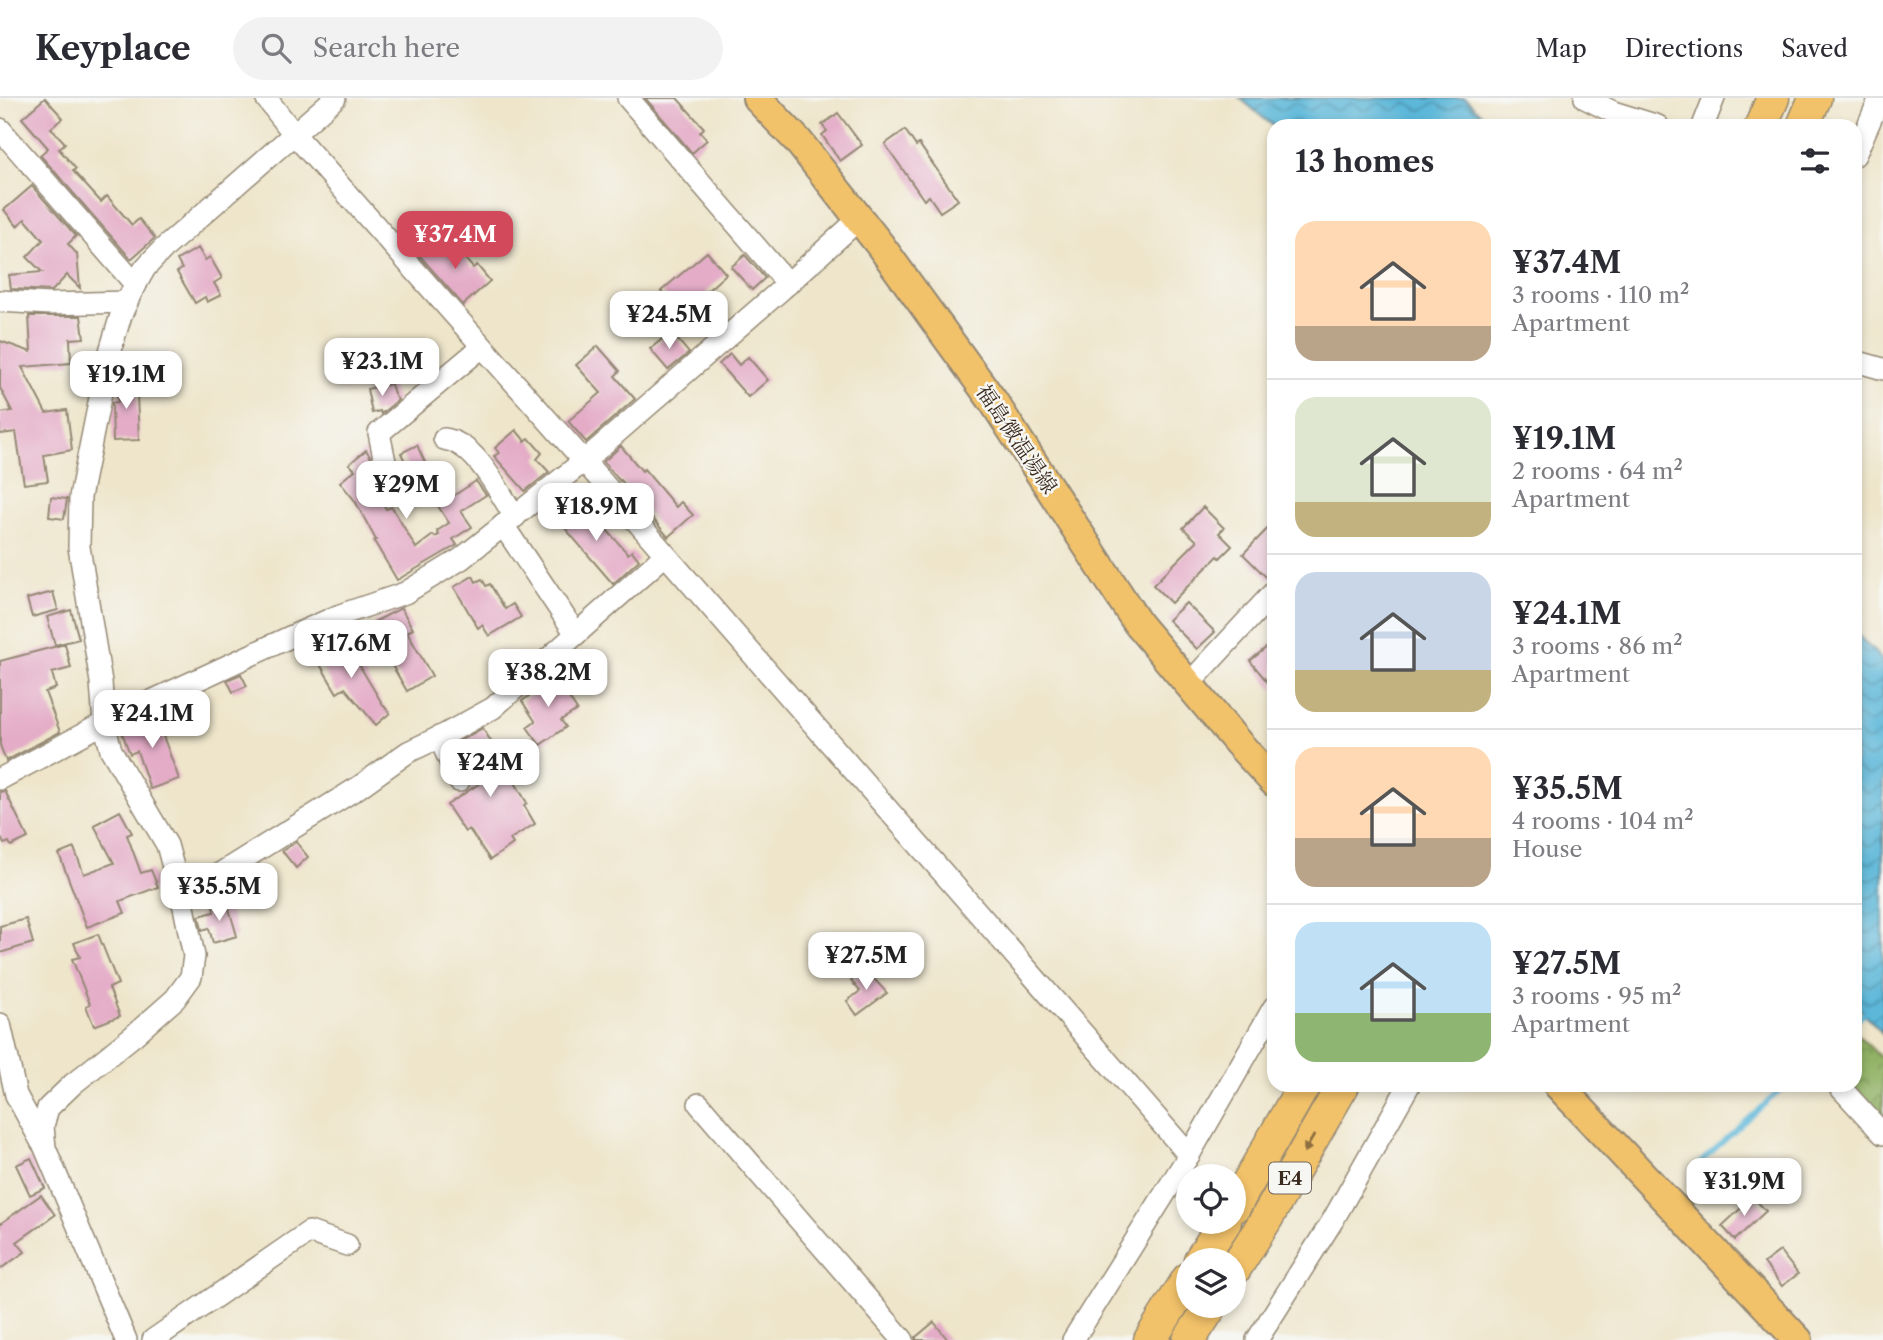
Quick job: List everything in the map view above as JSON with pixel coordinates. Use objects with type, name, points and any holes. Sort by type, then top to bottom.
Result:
[{"type":"highway","points":[[1764,119],[1773,98]]},
{"type":"highway","points":[[1807,119],[1815,98]]},
{"type":"highway","name":"E4","points":[[1246,1186],[1300,1092]]},
{"type":"highway","name":"E4","points":[[1246,1251],[1339,1092]]},
{"type":"highway","points":[[1150,1340],[1176,1298]]},
{"type":"highway","points":[[1189,1340],[1203,1318]]},
{"type":"main road","name":"福島微温湯線","points":[[757,98],[798,141],[859,219],[993,401],[1138,624],[1267,774]]},
{"type":"main road","points":[[1565,1092],[1798,1340]]},
{"type":"street","points":[[266,98],[294,134],[1189,1155]]},
{"type":"street","points":[[45,1148],[43,1126],[48,1108],[175,999],[191,977],[194,956],[167,845],[111,750],[104,723],[101,682],[79,547],[80,497],[108,358],[121,315],[145,268],[335,98]]},
{"type":"street","points":[[628,98],[788,285]]},
{"type":"street","points":[[1585,98],[1613,112],[1636,119]]},
{"type":"street","points":[[1706,119],[1714,98]]},
{"type":"street","points":[[1862,140],[1881,98]]},
{"type":"street","points":[[0,129],[131,294]]},
{"type":"street","points":[[0,779],[104,723],[340,615],[405,593],[461,559],[583,461],[788,285],[859,219]]},
{"type":"street","points":[[0,301],[48,304],[131,294]]},
{"type":"street","points":[[387,471],[379,433],[482,347]]},
{"type":"street","points":[[1862,363],[1883,369]]},
{"type":"street","points":[[444,439],[458,442],[468,448],[486,473],[509,521],[576,634]]},
{"type":"street","points":[[181,898],[359,787],[408,752],[493,708],[665,555]]},
{"type":"street","points":[[1189,684],[1267,600]]},
{"type":"street","points":[[439,737],[459,781]]},
{"type":"street","points":[[1073,1340],[1189,1155],[1267,1019]]},
{"type":"street","points":[[0,1024],[16,1095],[45,1148],[126,1340]]},
{"type":"street","points":[[1257,1340],[1333,1220],[1405,1092]]},
{"type":"street","points":[[1844,1092],[1883,1134]]},
{"type":"street","points":[[699,1104],[904,1340]]},
{"type":"street","points":[[153,1340],[309,1233],[347,1245]]},
{"type":"green space","points":[[1862,1039],[1883,1060],[1883,1115],[1859,1092],[1862,1092]]},
{"type":"water","points":[[1240,98],[1465,98],[1486,119],[1267,119]]},
{"type":"water","points":[[1862,639],[1883,661],[1883,1034],[1862,1012]]},
{"type":"building","points":[[45,98],[63,118],[51,128],[65,143],[59,149],[76,169],[73,171],[101,202],[107,196],[132,225],[139,219],[155,238],[131,259],[40,155],[48,148],[22,118]]},
{"type":"building","points":[[645,98],[677,98],[704,128],[700,132],[707,140],[692,153]]},
{"type":"building","points":[[838,113],[862,145],[840,161],[822,135],[827,131],[822,125]]},
{"type":"building","points":[[905,130],[916,146],[919,144],[958,200],[940,212],[929,196],[924,200],[885,144]]},
{"type":"building","points":[[32,186],[76,236],[68,244],[77,254],[80,288],[67,275],[52,291],[11,289],[9,275],[42,272],[27,257],[43,240],[25,219],[17,226],[4,210]]},
{"type":"building","points":[[447,238],[473,268],[477,265],[490,281],[463,305],[419,255],[431,244],[435,249]]},
{"type":"building","points":[[198,248],[205,260],[210,257],[222,278],[214,283],[221,295],[207,302],[205,297],[195,303],[177,272],[182,269],[177,260]]},
{"type":"building","points":[[707,252],[726,274],[706,292],[717,304],[692,326],[661,291]]},
{"type":"building","points":[[745,255],[765,278],[752,290],[731,267]]},
{"type":"building","points":[[29,316],[81,316],[84,338],[70,339],[71,363],[22,367],[46,413],[67,410],[72,450],[44,455],[48,481],[24,484],[16,432],[0,434],[0,413],[12,411],[0,388],[0,341],[31,352]]},
{"type":"building","points":[[671,332],[689,353],[668,370],[650,349]]},
{"type":"building","points":[[598,346],[620,371],[615,376],[635,399],[586,442],[568,421],[601,393],[576,365]]},
{"type":"building","points":[[730,354],[739,365],[748,357],[768,380],[748,397],[719,364]]},
{"type":"building","points":[[136,373],[139,440],[113,441],[112,403],[118,402],[117,395],[122,395],[121,374]]},
{"type":"building","points":[[391,384],[398,400],[381,414],[380,411],[372,413],[367,389]]},
{"type":"building","points":[[516,430],[525,441],[529,438],[542,453],[537,459],[549,472],[525,491],[494,456],[499,453],[495,448]]},
{"type":"building","points":[[417,445],[440,496],[424,503],[401,453]]},
{"type":"building","points":[[621,446],[676,507],[681,502],[693,515],[668,537],[603,462]]},
{"type":"building","points":[[366,450],[374,471],[368,476],[386,509],[392,507],[416,548],[433,535],[439,535],[437,531],[449,523],[438,506],[476,481],[486,495],[461,511],[472,527],[453,539],[457,545],[397,580],[355,501],[340,482],[355,470],[349,464]]},
{"type":"building","points":[[51,497],[67,499],[64,519],[49,517]]},
{"type":"building","points":[[566,500],[591,529],[599,521],[628,554],[632,551],[639,560],[613,584],[551,512]]},
{"type":"building","points":[[1203,507],[1224,528],[1219,533],[1232,546],[1220,558],[1218,556],[1171,603],[1153,585],[1197,541],[1183,528]]},
{"type":"building","points":[[1267,529],[1267,578],[1243,554]]},
{"type":"building","points":[[473,576],[476,582],[482,579],[486,586],[490,584],[505,609],[513,604],[521,617],[489,636],[482,625],[478,628],[454,587]]},
{"type":"building","points":[[53,592],[58,610],[32,617],[27,599]]},
{"type":"building","points":[[1186,603],[1215,632],[1197,649],[1168,620]]},
{"type":"building","points":[[401,608],[413,629],[407,632],[432,676],[407,691],[379,643],[384,640],[374,622]]},
{"type":"building","points":[[71,610],[79,639],[55,645],[47,617]]},
{"type":"building","points":[[337,643],[340,647],[346,643],[390,713],[376,725],[345,688],[337,693],[315,656]]},
{"type":"building","points":[[65,644],[71,668],[52,673],[56,688],[45,692],[60,732],[6,761],[0,745],[0,661]]},
{"type":"building","points":[[1267,647],[1267,682],[1250,661]]},
{"type":"building","points":[[241,674],[247,686],[233,692],[227,680]]},
{"type":"building","points":[[553,674],[577,710],[561,720],[566,727],[540,745],[527,727],[535,721],[522,701]]},
{"type":"building","points":[[160,712],[167,731],[162,733],[179,779],[150,789],[137,751],[130,754],[121,730]]},
{"type":"building","points":[[483,728],[527,803],[524,805],[535,824],[510,839],[513,844],[490,860],[469,829],[465,832],[447,805],[480,783],[456,743]]},
{"type":"building","points":[[5,791],[28,838],[11,846],[9,842],[4,844],[0,836],[0,792]]},
{"type":"building","points":[[120,811],[132,833],[127,835],[141,873],[151,870],[158,887],[120,901],[125,913],[87,927],[59,854],[74,848],[84,874],[114,863],[94,825]]},
{"type":"building","points":[[296,842],[308,857],[296,868],[282,851]]},
{"type":"building","points":[[227,902],[237,936],[213,943],[209,928],[202,930],[199,916],[214,912],[213,906]]},
{"type":"building","points":[[26,919],[33,943],[0,953],[0,926]]},
{"type":"building","points":[[98,934],[118,984],[109,988],[120,1016],[94,1026],[86,1006],[90,1004],[72,959],[80,957],[74,943]]},
{"type":"building","points":[[865,969],[887,993],[857,1015],[847,1001],[860,991],[851,981]]},
{"type":"building","points":[[31,1158],[45,1188],[30,1195],[16,1165]]},
{"type":"building","points":[[41,1195],[55,1215],[17,1242],[25,1252],[0,1269],[0,1224]]},
{"type":"building","points":[[1753,1197],[1766,1211],[1735,1240],[1722,1226]]},
{"type":"building","points":[[1780,1251],[1798,1274],[1782,1286],[1764,1263]]},
{"type":"building","points":[[934,1322],[948,1340],[916,1340],[916,1337]]},
{"type":"waterway","points":[[1862,1016],[1868,1010]]},
{"type":"waterway","points":[[1694,1168],[1778,1092]]}]
